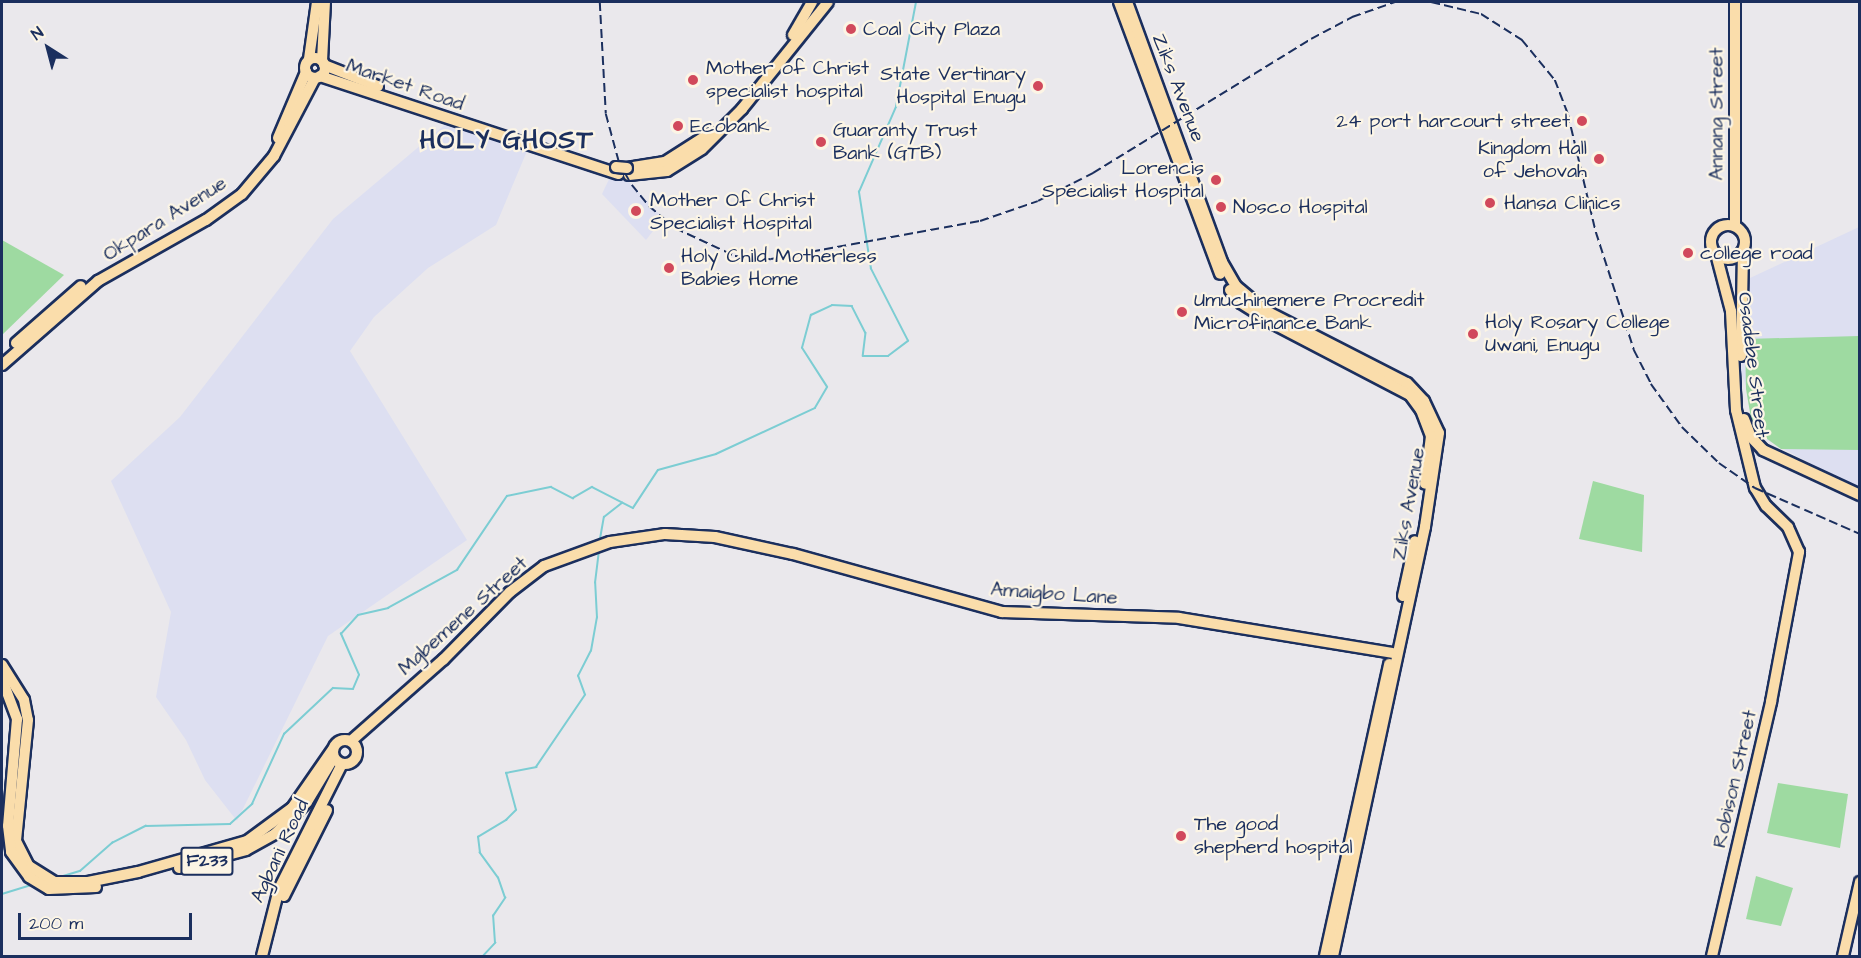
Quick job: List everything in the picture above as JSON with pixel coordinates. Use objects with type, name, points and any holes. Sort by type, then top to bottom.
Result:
[{"type":"main road","points":[[314,75],[309,59],[317,2]]},
{"type":"main road","points":[[314,75],[323,63],[325,2]]},
{"type":"main road","name":"Market Road","points":[[309,59],[438,108],[623,171],[673,159],[708,135],[787,43],[812,2]]},
{"type":"main road","name":"Market Road","points":[[314,75],[623,171],[667,171],[702,149],[742,109],[828,2]]},
{"type":"main road","name":"Ziks Avenue","points":[[1119,2],[1207,244],[1234,295],[1274,324],[1403,390],[1425,417],[1431,436],[1429,464],[1392,653],[1324,957]]},
{"type":"main road","name":"Ziks Avenue","points":[[1127,2],[1222,262],[1236,286],[1266,311],[1407,383],[1424,401],[1439,433],[1425,527],[1333,957]]},
{"type":"main road","name":"Annang Street","points":[[1735,2],[1735,226]]},
{"type":"main road","name":"Okpara Avenue","points":[[2,365],[98,281],[232,198],[274,156],[314,75]]},
{"type":"main road","name":"Okpara Avenue","points":[[2,356],[90,279],[232,198]]},
{"type":"main road","points":[[1723,226],[1735,226],[1744,236],[1743,251],[1730,259],[1716,254],[1711,241],[1714,232],[1723,226]]},
{"type":"main road","name":"Osadebe Street","points":[[1743,251],[1741,395],[1744,421],[1761,499],[1788,527],[1798,546],[1790,610]]},
{"type":"main road","name":"Osadebe Street","points":[[1716,254],[1731,311],[1736,410],[1748,441],[1778,458],[1860,495]]},
{"type":"main road","name":"Amaigbo Lane","points":[[685,534],[793,554],[1002,612],[1179,618],[1392,653]]},
{"type":"main road","name":"Mgbemene Street","points":[[339,759],[340,741],[351,741],[527,578],[544,566],[600,545],[644,536],[685,534]]},
{"type":"main road","name":"Robison Street","points":[[1712,957],[1790,610]]},
{"type":"main road","points":[[2,665],[24,700],[28,720],[17,841],[29,866],[42,881]]},
{"type":"main road","points":[[2,679],[17,719],[9,840],[16,861],[42,881]]},
{"type":"main road","name":"F233","points":[[42,881],[88,882],[247,841],[292,808],[339,759],[357,754],[351,741]]},
{"type":"main road","name":"Agbani Road","points":[[262,957],[279,889],[339,759]]},
{"type":"main road","name":"Agbani Road","points":[[267,957],[285,893],[339,759]]},
{"type":"main road","points":[[1843,957],[1860,882]]},
{"type":"shaded area","points":[[447,123],[527,151],[496,225],[428,268],[374,317],[350,351],[467,540],[328,636],[237,821],[205,780],[186,740],[156,697],[171,612],[111,481],[180,417],[333,219]]},
{"type":"shaded area","name":"Mother Of Christ Specialist Hospital","points":[[611,175],[626,179],[663,218],[646,240],[602,194]]},
{"type":"shaded area","points":[[1859,227],[1859,490],[1767,440],[1741,373],[1750,278]]},
{"type":"green space","points":[[2,240],[64,275],[2,335]]},
{"type":"green space","points":[[1859,336],[1859,450],[1781,449],[1759,433],[1752,424],[1746,389],[1745,339]]},
{"type":"green space","points":[[1593,481],[1644,495],[1642,552],[1579,539]]},
{"type":"green space","points":[[1778,783],[1848,794],[1840,848],[1767,833]]},
{"type":"green space","points":[[1756,876],[1793,888],[1781,926],[1746,919]]},
{"type":"waterway","points":[[60,877],[80,871],[112,843],[146,826],[230,824],[252,804],[284,734],[333,688],[353,689],[359,675],[341,634],[358,615],[388,608],[457,570],[507,496],[551,487],[573,498],[592,487],[633,508],[658,470],[716,454],[815,408],[827,387],[802,348],[811,315],[832,305],[852,306],[866,333],[863,356],[888,356],[908,341],[871,269],[859,192],[896,107],[916,2]]},
{"type":"waterway","points":[[600,539],[604,517],[622,503]]},
{"type":"waterway","points":[[483,956],[495,943],[493,916],[505,898],[498,878],[480,853],[478,837],[506,820],[516,810],[506,773],[536,767],[585,695],[578,676],[591,651],[597,618],[595,583],[599,550]]},
{"type":"waterway","points":[[2,894],[32,885]]},
{"type":"railway","points":[[600,2],[606,114],[619,162],[632,185],[649,206],[675,228],[735,256],[771,259],[980,221],[1038,201],[1093,173],[1311,39],[1352,17],[1395,2]]},
{"type":"railway","points":[[1431,2],[1481,14],[1522,40],[1555,80],[1568,114],[1596,232],[1634,350],[1651,384],[1682,427],[1719,463],[1755,488],[1860,534]]},
{"type":"place","name":"Coal City Plaza","points":[[851,29]]},
{"type":"place","name":"Mother of Christ specialist hospital","points":[[693,80]]},
{"type":"place","name":"State Vertinary Hospital Enugu","points":[[1038,86]]},
{"type":"place","name":"24 port harcourt street","points":[[1582,121]]},
{"type":"place","name":"Ecobank","points":[[678,126]]},
{"type":"place","name":"Guaranty Trust Bank (GTB)","points":[[821,142]]},
{"type":"place","name":"Kingdom Hall of Jehovah","points":[[1599,159]]},
{"type":"place","name":"Lorencis Specialist Hospital","points":[[1216,180]]},
{"type":"place","name":"Hansa Clinics","points":[[1490,203]]},
{"type":"place","name":"Nosco Hospital","points":[[1221,207]]},
{"type":"place","name":"Mother Of Christ Specialist Hospital","points":[[636,211]]},
{"type":"place","name":"college road","points":[[1688,253]]},
{"type":"place","name":"Holy Child Motherless Babies Home","points":[[669,268]]},
{"type":"place","name":"Umuchinemere Procredit Microfinance Bank","points":[[1182,312]]},
{"type":"place","name":"Holy Rosary College Uwani, Enugu","points":[[1473,334]]},
{"type":"place","name":"The good shepherd hospital","points":[[1181,836]]},
{"type":"district","name":"HOLY GHOST","points":[[507,141]]}]
